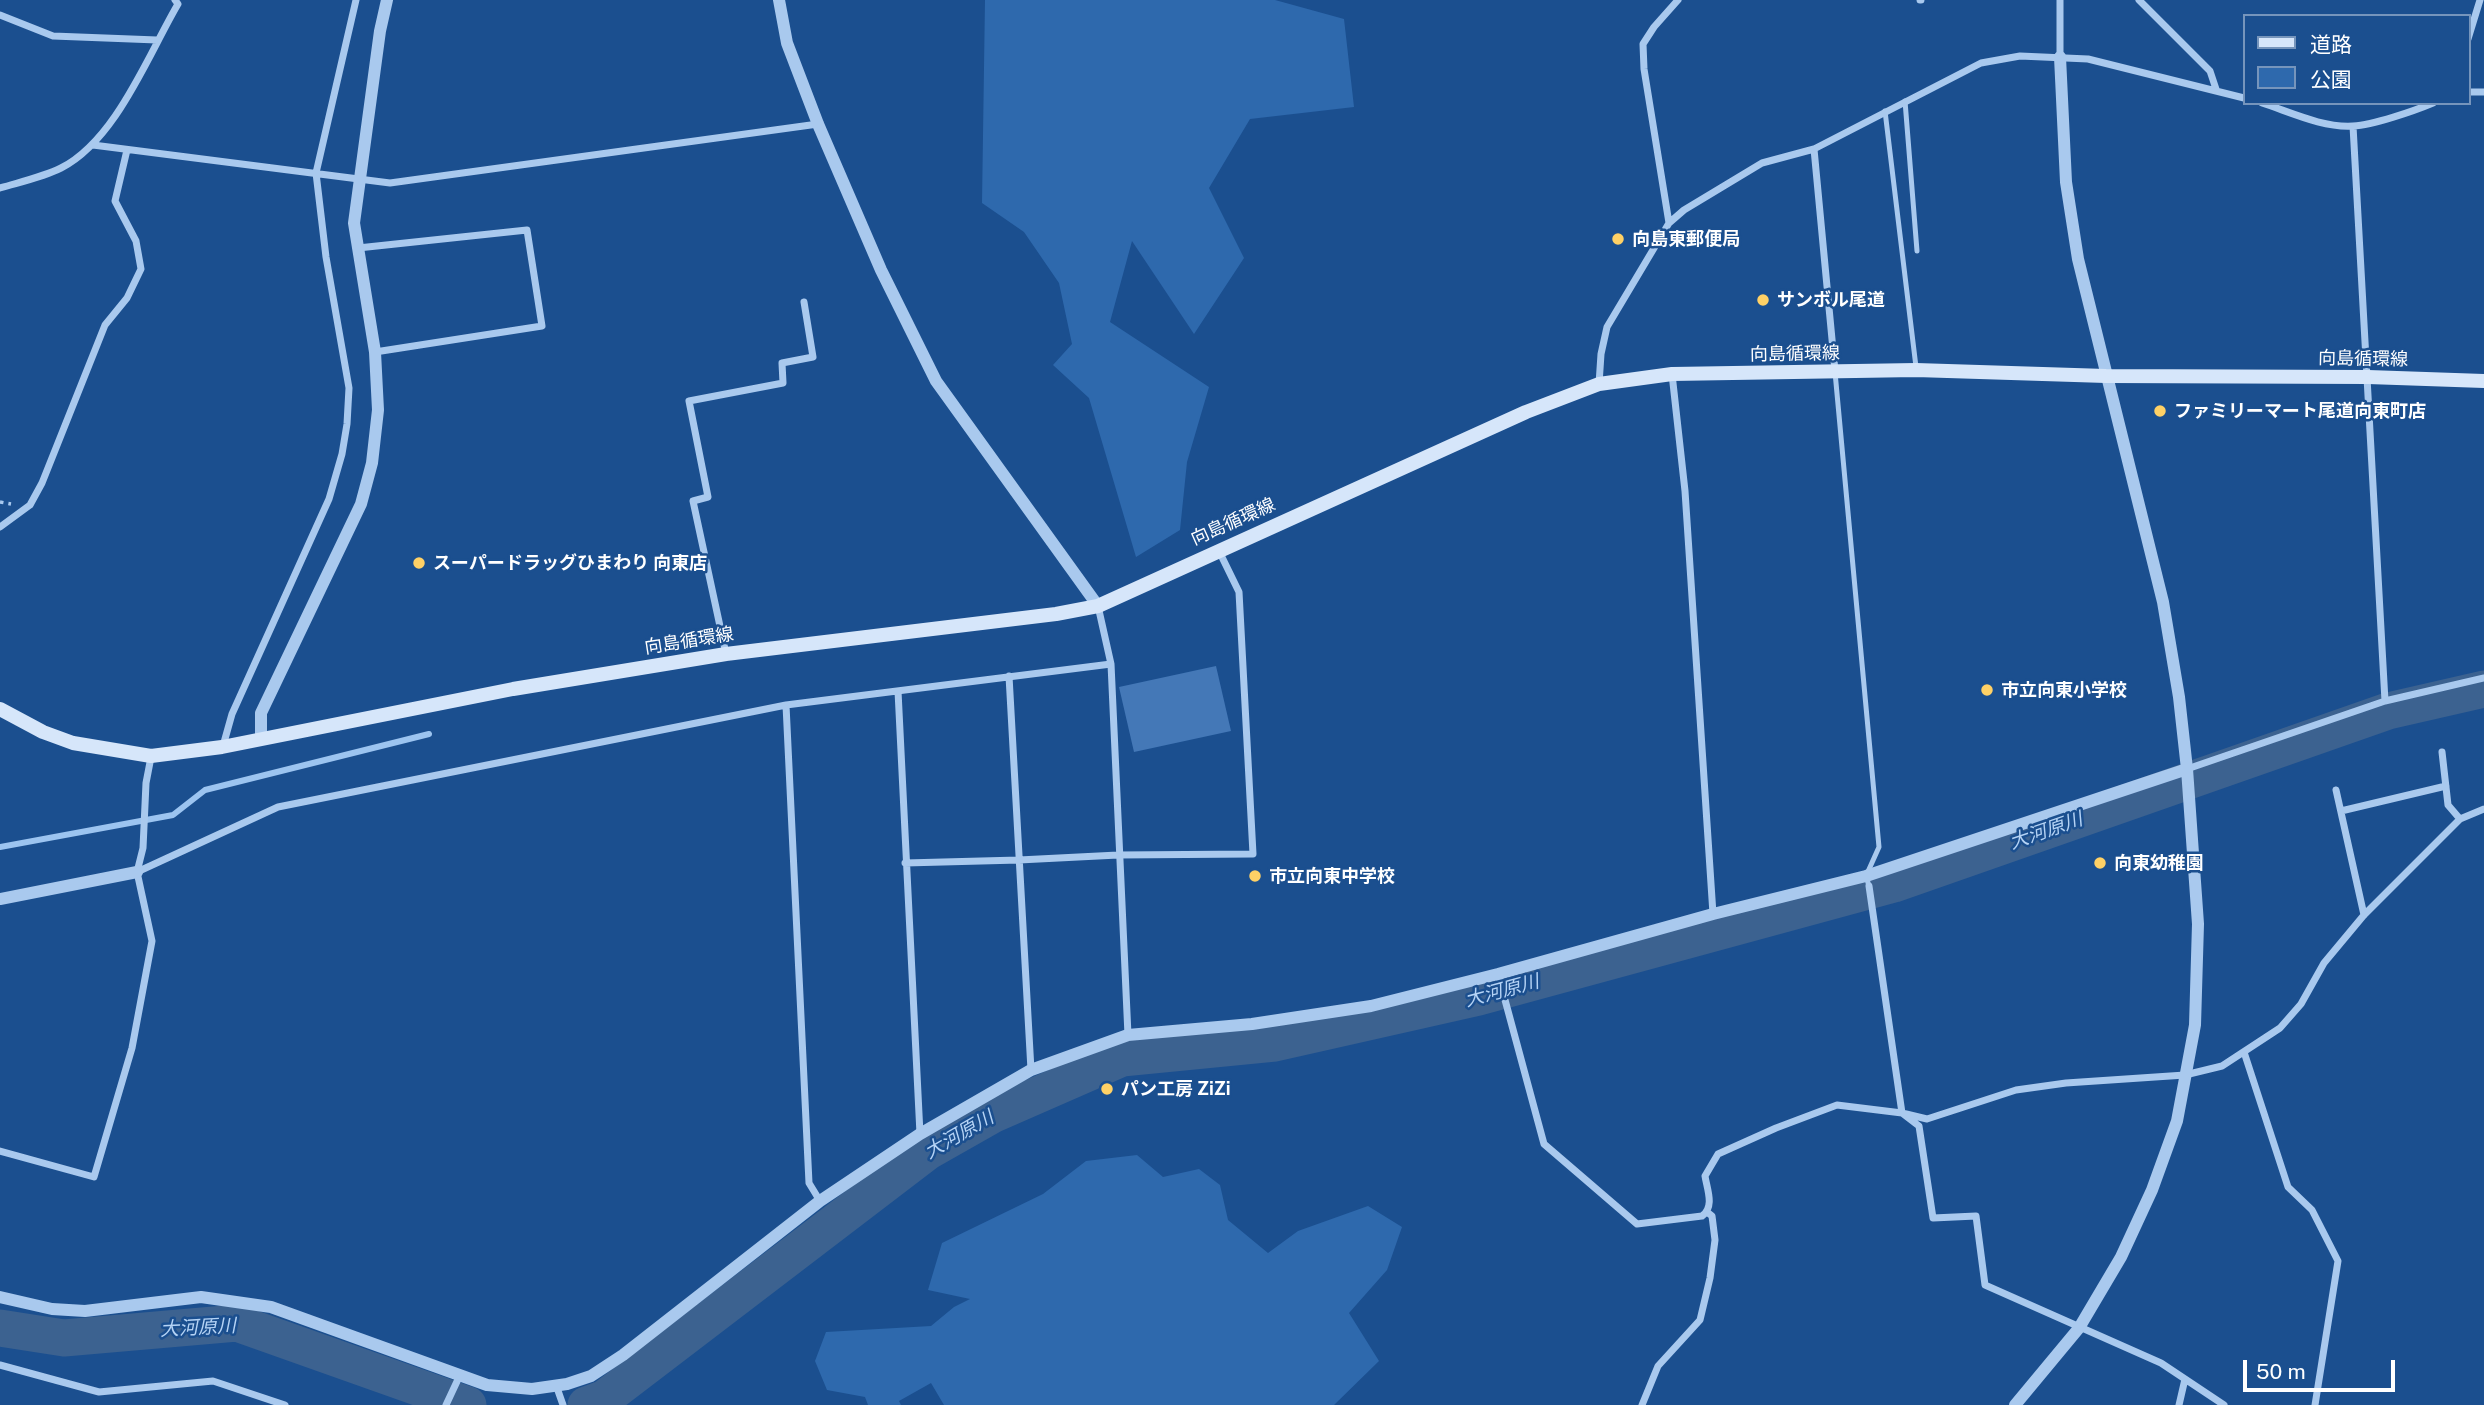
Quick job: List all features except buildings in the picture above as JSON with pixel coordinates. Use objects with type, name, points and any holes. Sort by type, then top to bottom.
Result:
[{"type":"main road","name":"向島循環線","points":[[0,709],[43,733],[73,743],[151,756],[222,747],[513,689],[726,654],[1056,614],[1098,606],[1526,412],[1599,384],[1672,374],[1916,370],[2106,376],[2368,377],[2484,382]]},
{"type":"street","points":[[0,188],[61,168],[93,145],[141,76],[157,40],[178,4],[176,0]]},
{"type":"street","points":[[222,747],[232,714],[329,499],[342,454],[349,388],[326,257],[316,173],[356,0]]},
{"type":"street","points":[[261,739],[261,713],[361,504],[372,463],[378,410],[375,352],[354,223],[380,31],[387,0]]},
{"type":"street","points":[[779,0],[787,43],[818,124],[881,270],[936,381],[1098,606],[1111,664],[1128,1035]]},
{"type":"street","points":[[1668,223],[1644,69],[1643,44],[1678,0]]},
{"type":"street","points":[[2015,1405],[2079,1328],[2121,1257],[2152,1190],[2177,1121],[2195,1025],[2198,924],[2179,697],[2163,602],[2078,259],[2066,182],[2060,0]]},
{"type":"street","points":[[2139,0],[2210,71],[2216,89]]},
{"type":"street","points":[[2470,32],[2480,0]]},
{"type":"street","points":[[0,15],[53,36],[157,40]]},
{"type":"street","points":[[1599,384],[1601,354],[1607,327],[1668,223],[1684,210],[1762,163],[1814,149],[1981,63],[2020,56],[2088,59],[2242,97]]},
{"type":"street","points":[[2268,105],[2322,122],[2353,126],[2428,105]]},
{"type":"street","points":[[93,145],[390,183],[818,124]]},
{"type":"street","points":[[2353,126],[2385,701]]},
{"type":"street","points":[[1814,149],[1835,373]]},
{"type":"street","points":[[0,527],[30,505],[42,483],[105,325],[127,298],[141,269],[136,241],[115,201],[127,150]]},
{"type":"street","points":[[358,248],[527,230],[542,326],[375,352]]},
{"type":"street","points":[[726,654],[693,501],[708,497],[689,401],[783,383],[782,363],[813,357],[803,302]]},
{"type":"street","points":[[1672,374],[1685,491],[1713,914]]},
{"type":"street","points":[[905,863],[1118,855],[1253,854],[1239,592],[1218,550]]},
{"type":"street","points":[[1,901],[138,872],[278,807],[786,705],[1111,664]]},
{"type":"street","points":[[1009,676],[1031,1070]]},
{"type":"street","points":[[0,1297],[52,1309],[85,1311],[201,1297],[271,1307],[488,1385],[532,1389],[567,1384],[591,1376],[623,1355],[820,1201],[920,1134],[1031,1070],[1128,1035],[1252,1024],[1371,1006],[1713,914],[1867,881],[2385,701],[2484,678]]},
{"type":"street","points":[[898,691],[920,1134]]},
{"type":"street","points":[[786,705],[810,1183],[820,1201]]},
{"type":"street","points":[[2442,752],[2448,805],[2460,820]]},
{"type":"street","points":[[0,1151],[94,1177],[132,1048],[152,941],[138,872],[143,848],[146,783],[151,756]]},
{"type":"street","points":[[2341,811],[2446,786]]},
{"type":"street","points":[[2336,790],[2364,915]]},
{"type":"street","points":[[1498,974],[1544,1144],[1637,1224],[1702,1216],[1710,1206],[1705,1176],[1718,1154],[1837,1105],[1927,1119],[2017,1090],[2066,1083],[2185,1074],[2222,1066],[2280,1028],[2301,1004],[2324,963],[2364,915],[2460,820],[2484,809]]},
{"type":"street","points":[[1867,881],[1902,1113],[1920,1126],[1933,1218],[1976,1216],[1985,1285],[2161,1363],[2224,1405]]},
{"type":"street","points":[[2244,1052],[2288,1187],[2312,1210],[2338,1261],[2315,1405]]},
{"type":"street","points":[[1642,1405],[1658,1366],[1700,1321],[1715,1240],[1712,1216],[1707,1212]]},
{"type":"street","points":[[0,1365],[99,1392],[213,1381],[285,1405]]},
{"type":"street","points":[[446,1405],[460,1374]]},
{"type":"street","points":[[2179,1405],[2185,1380]]},
{"type":"street","points":[[556,1385],[563,1404]]},
{"type":"lane","points":[[1905,101],[1917,251]]},
{"type":"lane","points":[[1885,111],[1916,370]]},
{"type":"lane","points":[[1835,373],[1879,847],[1867,881]]},
{"type":"green space","points":[[985,0],[1275,0],[1344,19],[1354,107],[1250,119],[1209,188],[1244,258],[1194,334],[1132,241],[1110,322],[1209,387],[1187,462],[1180,530],[1136,557],[1089,398],[1053,365],[1072,344],[1059,283],[1024,232],[982,203]]},
{"type":"green space","points":[[1137,1155],[1163,1177],[1199,1169],[1220,1185],[1228,1220],[1268,1253],[1298,1231],[1368,1206],[1402,1227],[1387,1270],[1349,1313],[1379,1361],[1334,1405],[944,1405],[931,1383],[899,1401],[901,1405],[868,1405],[865,1397],[827,1390],[815,1361],[826,1332],[931,1326],[954,1307],[970,1299],[928,1290],[942,1243],[1043,1194],[1086,1161]]},
{"type":"waterway","name":"大河原川","points":[[586,1405],[605,1398],[927,1152],[994,1114],[1122,1058],[1275,1043],[1479,997],[1894,884],[2388,711],[2484,689]]},
{"type":"waterway","points":[[0,847],[173,815],[205,790],[429,734]]},
{"type":"waterway","name":"大河原川","points":[[0,1328],[64,1338],[237,1323],[468,1405]]},
{"type":"place","name":"向島東郵便局","points":[[1618,239]]},
{"type":"place","name":"サンボル尾道","points":[[1763,300]]},
{"type":"place","name":"ファミリーマート尾道向東町店","points":[[2160,411]]},
{"type":"place","name":"スーパードラッグひまわり 向東店","points":[[419,563]]},
{"type":"place","name":"市立向東小学校","points":[[1987,690]]},
{"type":"place","name":"向東幼稚園","points":[[2100,863]]},
{"type":"place","name":"市立向東中学校","points":[[1255,876]]},
{"type":"place","name":"パン工房 ZiZi","points":[[1107,1089]]}]
